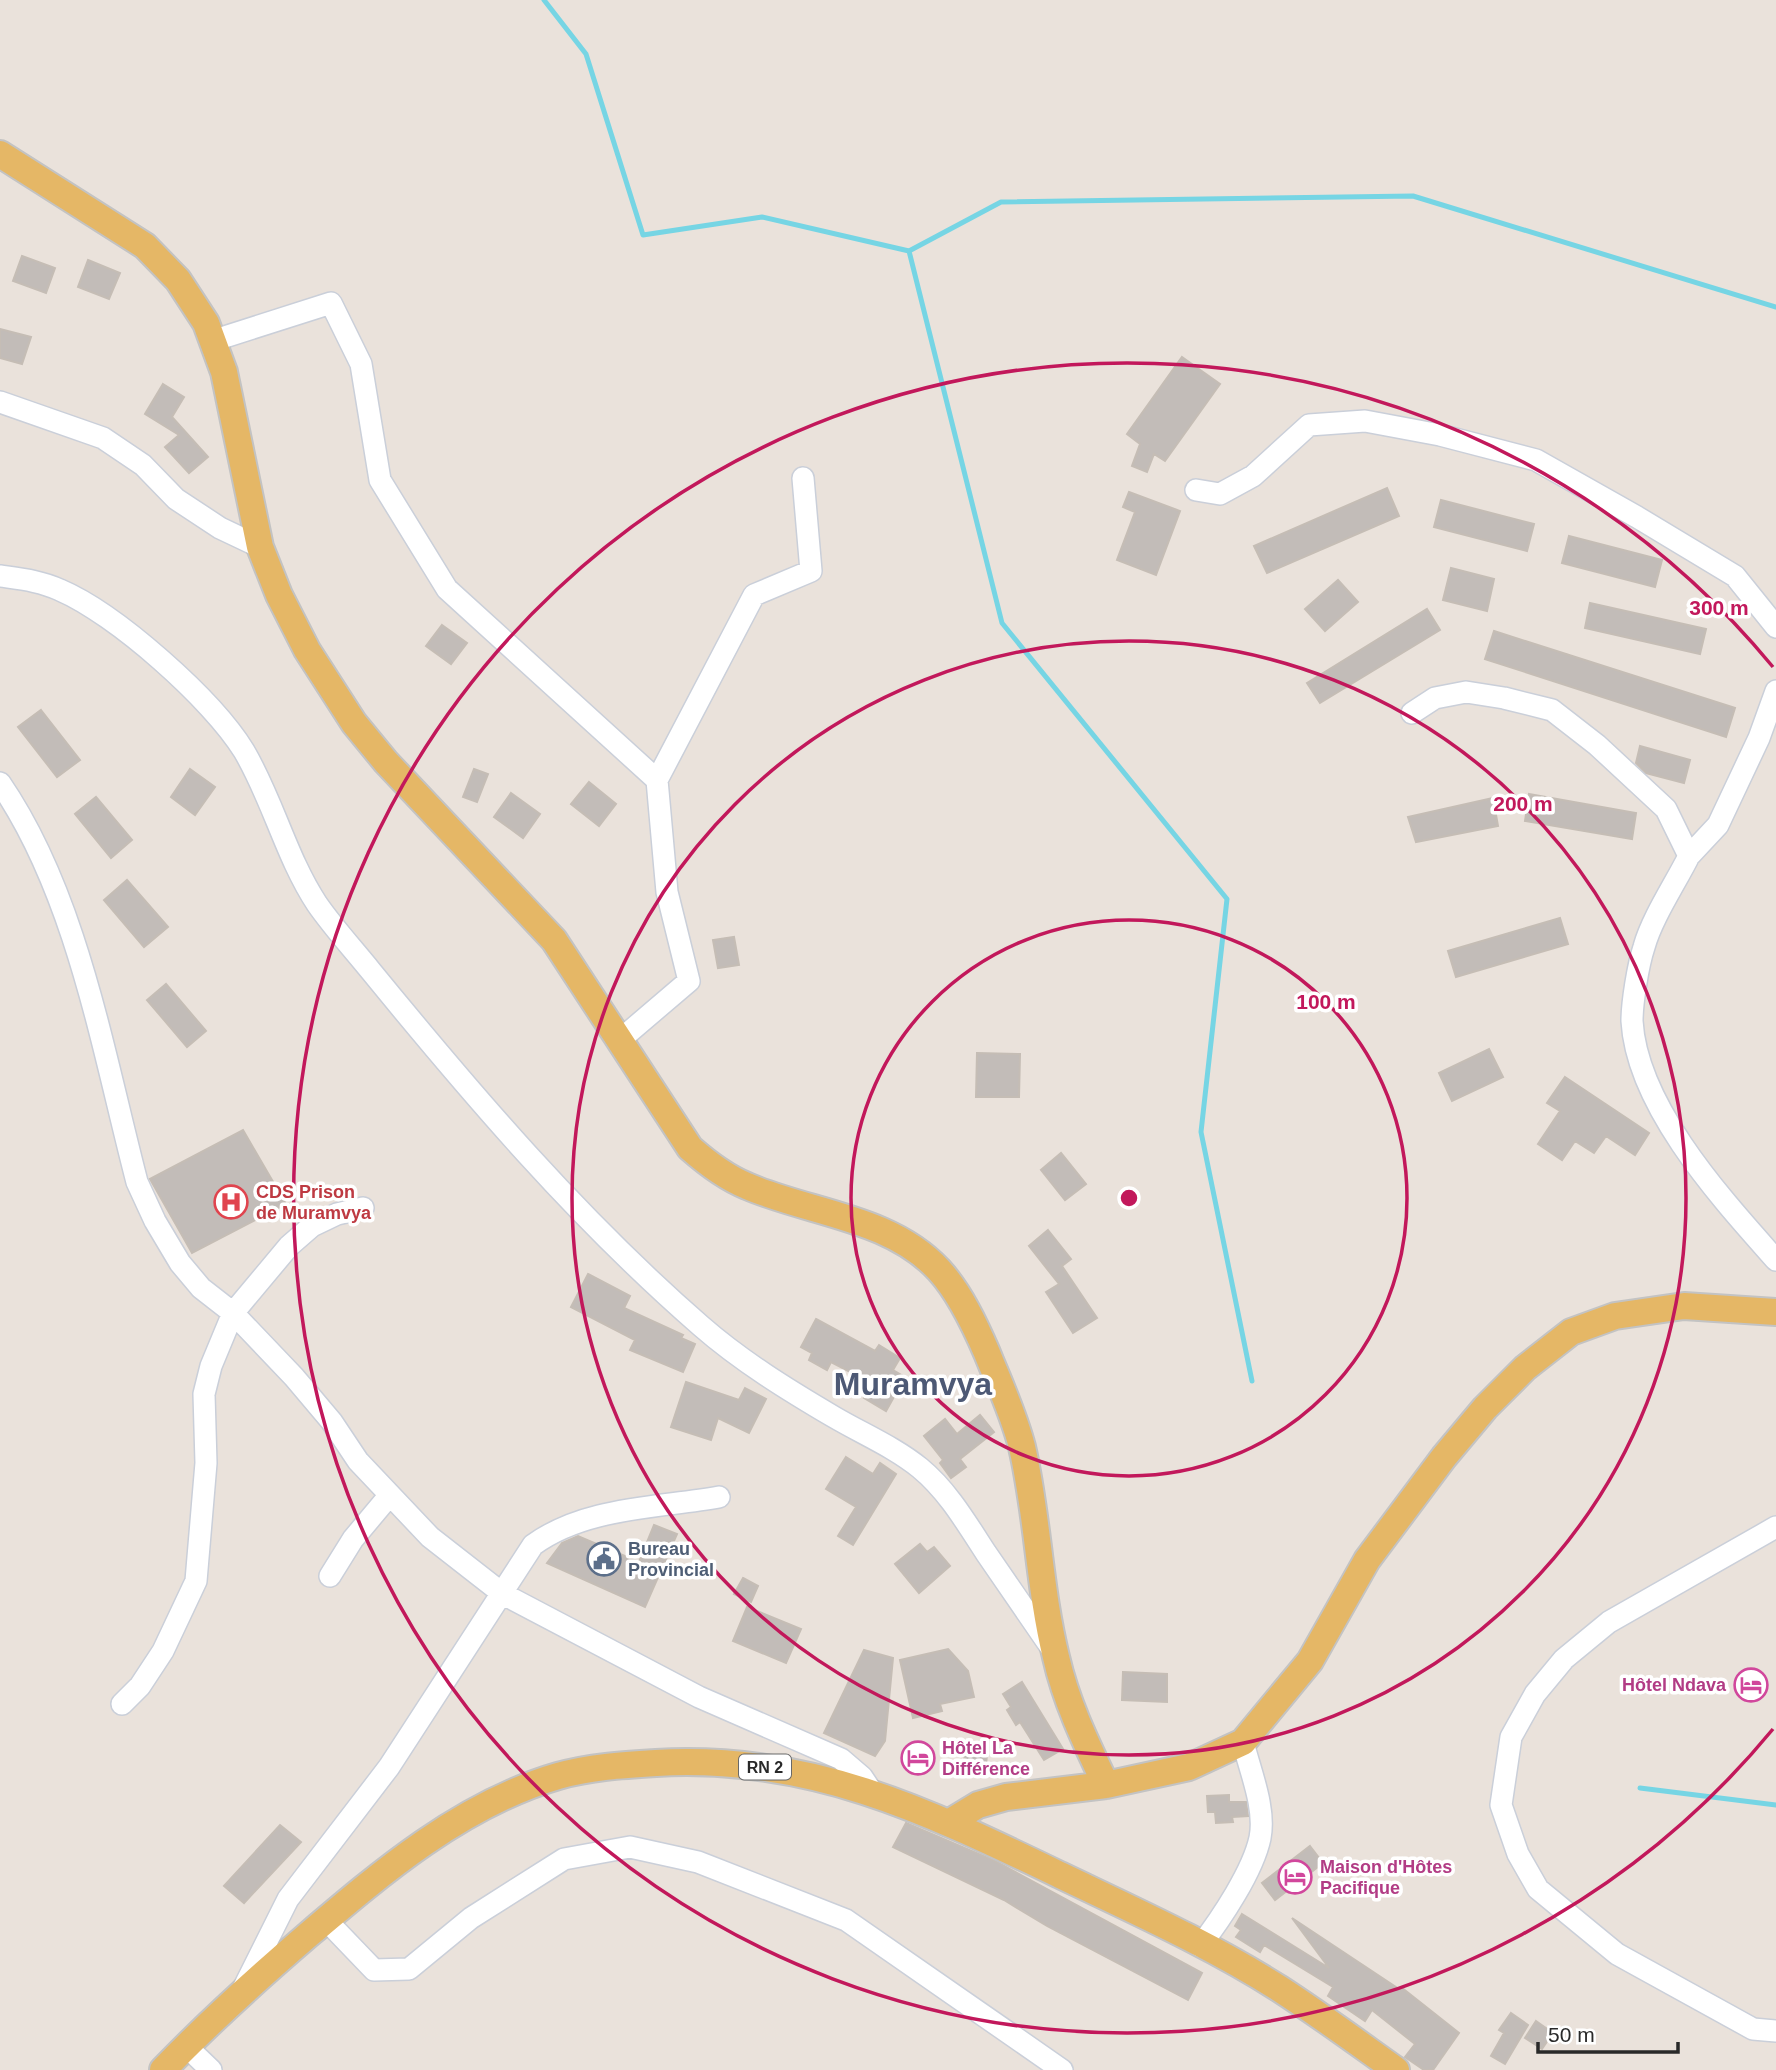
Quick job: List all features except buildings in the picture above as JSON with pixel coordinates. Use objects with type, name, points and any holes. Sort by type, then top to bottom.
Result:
[{"type":"main road","points":[[0,154],[145,246],[178,280],[206,323],[224,372],[260,547],[279,596],[307,650],[354,723],[386,762],[554,940],[621,1039],[668,1119],[690,1148],[712,1167],[747,1186],[831,1213],[890,1236],[919,1252],[940,1270],[958,1296],[981,1340],[1021,1446],[1055,1653],[1066,1697],[1106,1785]]},
{"type":"main road","points":[[950,1822],[978,1805],[1006,1797],[1106,1785],[1189,1767],[1243,1742],[1310,1661],[1367,1560],[1444,1457],[1485,1408],[1525,1368],[1571,1332],[1615,1316],[1684,1306],[1776,1313]]},
{"type":"main road","name":"RN 2","points":[[163,2070],[242,1992],[326,1920],[404,1856],[452,1826],[556,1777],[605,1766],[692,1761],[793,1770],[872,1792],[950,1822],[1200,1946],[1278,1988],[1396,2070]]},
{"type":"street","points":[[212,341],[331,303],[361,363],[380,480],[447,589],[657,780]]},
{"type":"street","points":[[0,402],[103,438],[143,465],[176,499],[220,528],[260,547]]},
{"type":"street","points":[[1196,490],[1220,494],[1253,476],[1309,425],[1365,421],[1440,435],[1536,460],[1637,517],[1735,576],[1776,626]]},
{"type":"street","points":[[621,1039],[689,981],[667,892],[657,780],[754,595],[811,570],[803,478]]},
{"type":"street","points":[[0,576],[40,582],[63,591],[103,616],[180,679],[241,747],[263,786],[274,817],[317,904],[478,1100],[577,1209],[702,1327],[757,1369],[836,1419],[892,1448],[923,1470],[951,1501],[1055,1653]]},
{"type":"street","points":[[1776,691],[1718,825],[1689,856],[1644,946],[1632,1020],[1642,1071],[1675,1133],[1716,1192],[1776,1260]]},
{"type":"street","points":[[1412,713],[1436,698],[1466,692],[1552,710],[1597,745],[1666,809],[1689,856]]},
{"type":"street","points":[[1,787],[16,807],[68,926],[137,1182],[155,1221],[180,1263],[201,1288],[233,1312],[309,1395],[388,1496],[430,1537],[503,1594],[699,1697],[841,1759],[862,1777],[872,1792]]},
{"type":"street","points":[[122,1704],[141,1686],[163,1651],[196,1581],[206,1463],[204,1394],[211,1366],[233,1312],[289,1246],[312,1226],[337,1214],[363,1208]]},
{"type":"street","points":[[330,1576],[353,1539],[388,1496]]},
{"type":"street","points":[[242,1992],[288,1899],[389,1768],[533,1545],[554,1530],[615,1512],[719,1497]]},
{"type":"street","points":[[1774,2034],[1753,2029],[1617,1954],[1538,1889],[1518,1854],[1501,1805],[1511,1737],[1535,1694],[1564,1659],[1609,1622],[1776,1527]]},
{"type":"street","points":[[1200,1946],[1225,1912],[1260,1838],[1260,1814],[1243,1742]]},
{"type":"street","points":[[326,1920],[374,1970],[409,1969],[471,1918],[564,1859],[630,1847],[698,1862],[846,1920],[1062,2070]]},
{"type":"street","points":[[186,2046],[211,2070]]},
{"type":"waterway","points":[[544,0],[586,54],[643,235],[762,217],[909,251],[1001,202],[1413,196],[1776,307]]},
{"type":"waterway","points":[[909,251],[1002,623],[1227,899],[1201,1132],[1252,1381]]},
{"type":"waterway","points":[[1640,1788],[1776,1805]]},
{"type":"place","name":"CDS Prison de Muramvya","points":[[231,1202]]},
{"type":"place","name":"Bureau Provincial","points":[[604,1559]]},
{"type":"place","name":"Hôtel Ndava","points":[[1751,1685]]},
{"type":"place","name":"Hôtel La Différence","points":[[918,1758]]},
{"type":"place","name":"Maison d'Hôtes Pacifique","points":[[1295,1877]]},
{"type":"district","name":"Muramvya","points":[[913,1384]]}]
